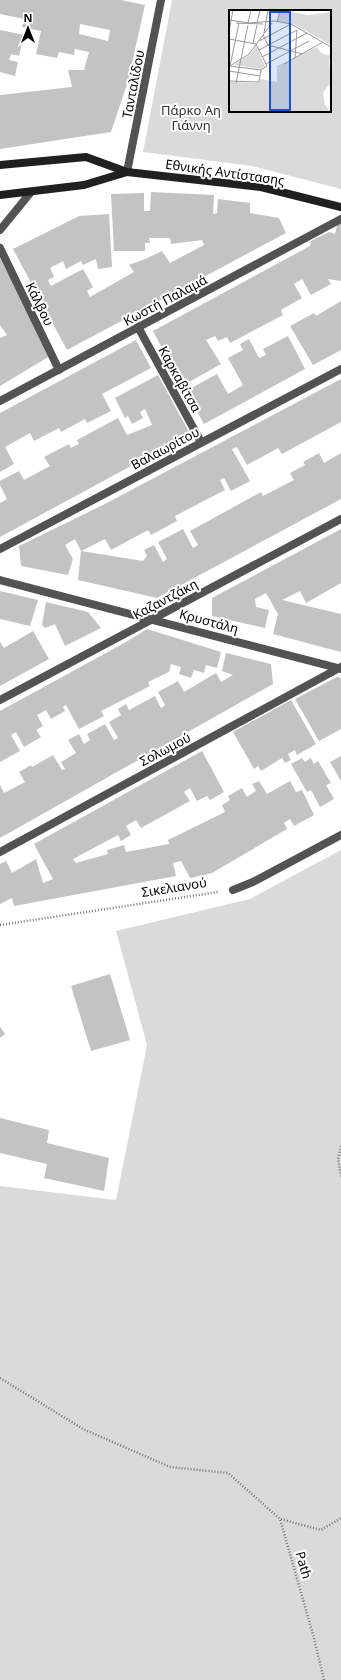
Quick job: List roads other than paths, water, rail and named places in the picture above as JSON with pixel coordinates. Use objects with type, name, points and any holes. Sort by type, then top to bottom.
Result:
[{"type":"main road","name":"Εθνικής Αντίστασης","points":[[0,165],[86,157],[128,172],[261,187],[341,207]]},
{"type":"main road","name":"Εθνικής Αντίστασης","points":[[0,195],[84,185],[128,172]]},
{"type":"street","name":"Τανταλίδου","points":[[128,172],[162,0]]},
{"type":"street","points":[[0,230],[31,192]]},
{"type":"street","name":"Κωστή Παλαμά","points":[[0,401],[341,219]]},
{"type":"street","name":"Κάλβου","points":[[0,248],[59,370]]},
{"type":"street","name":"Καρκαβίτσα","points":[[138,327],[201,442]]},
{"type":"street","name":"Βαλαωρίτου","points":[[0,549],[341,369]]},
{"type":"street","name":"Καζαντζάκη","points":[[0,700],[341,519]]},
{"type":"street","name":"Κρυστάλη","points":[[0,580],[340,668]]},
{"type":"street","name":"Σολωμού","points":[[0,852],[340,668]]},
{"type":"street","points":[[233,890],[253,882],[341,836]]},
{"type":"park label","name":"Πάρκο Αη Γιάννη","points":[[191,118]]}]
